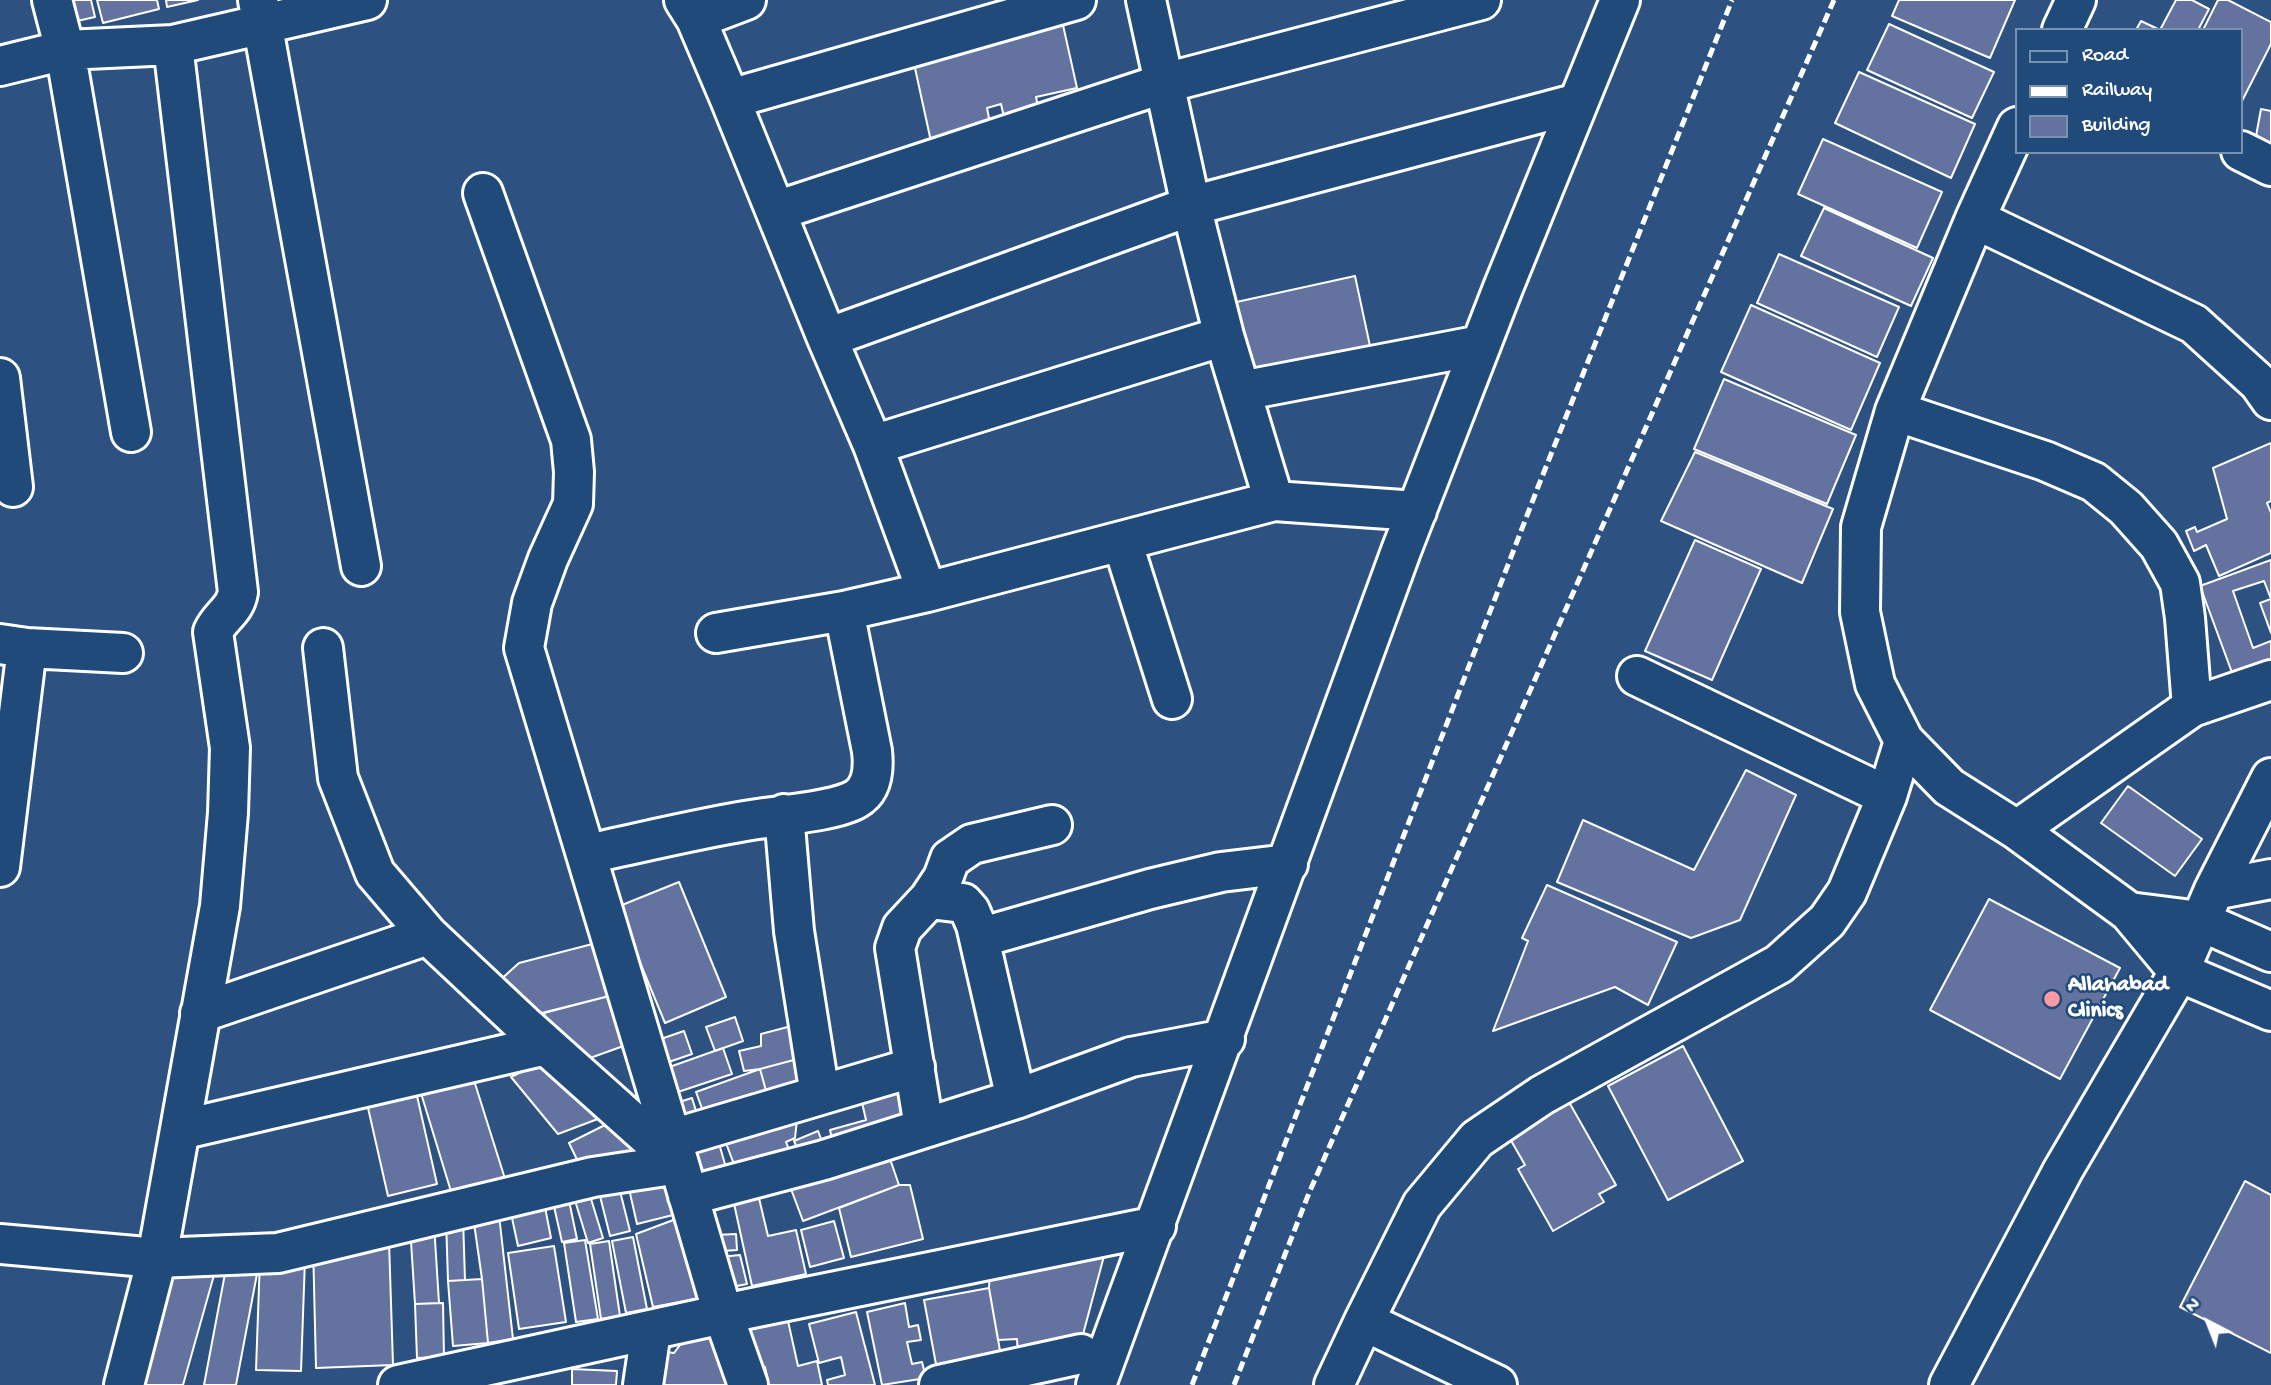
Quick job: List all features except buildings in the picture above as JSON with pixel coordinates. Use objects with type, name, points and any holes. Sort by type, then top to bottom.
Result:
[{"type":"street","points":[[52,0],[65,50],[131,432]]},
{"type":"street","points":[[0,66],[65,50],[173,45],[260,13],[367,0]]},
{"type":"street","points":[[746,0],[690,9],[873,444],[927,592]]},
{"type":"street","points":[[730,99],[1076,0]]},
{"type":"street","points":[[1146,0],[1224,336],[1274,501]]},
{"type":"street","points":[[776,211],[1165,83],[1481,0]]},
{"type":"street","points":[[939,1385],[1088,1369],[1156,1226],[1417,511],[1620,0]]},
{"type":"street","points":[[2063,28],[2077,0]]},
{"type":"street","points":[[260,13],[360,566]]},
{"type":"street","points":[[124,1385],[157,1258],[220,906],[228,813],[230,748],[213,632],[216,624],[232,610],[238,592],[173,45]]},
{"type":"street","points":[[827,338],[1192,206],[1578,103]]},
{"type":"street","points":[[2016,129],[1975,219],[1895,411],[1861,527],[1860,612],[1875,684],[1904,741],[1949,787],[2017,830],[2129,912],[2179,972],[2271,1011]]},
{"type":"street","points":[[2243,152],[2271,166]]},
{"type":"street","points":[[483,193],[570,440],[574,472],[573,504],[532,603],[524,648],[723,1314],[748,1385]]},
{"type":"street","points":[[1975,219],[2194,324],[2267,385]]},
{"type":"street","points":[[873,444],[1224,336]]},
{"type":"street","points":[[1241,391],[1481,345]]},
{"type":"street","points":[[0,378],[13,487]]},
{"type":"street","points":[[1895,411],[2045,461],[2094,482],[2126,508],[2159,545],[2180,583],[2192,707]]},
{"type":"street","points":[[716,633],[844,611],[927,592],[1274,501],[1417,511]]},
{"type":"street","points":[[1122,541],[1172,699]]},
{"type":"street","points":[[587,854],[825,808],[855,799],[867,789],[874,771],[872,751],[844,611]]},
{"type":"street","points":[[0,867],[13,646],[123,653]]},
{"type":"street","points":[[323,648],[338,778],[375,873],[428,935],[680,1166]]},
{"type":"street","points":[[1637,676],[1887,796]]},
{"type":"street","points":[[2017,830],[2192,707],[2271,680]]},
{"type":"street","points":[[1334,1385],[1422,1205],[1477,1139],[1542,1095],[1779,964],[1827,921],[1847,892],[1887,796],[1904,741]]},
{"type":"street","points":[[1949,1385],[2063,1170],[2179,972],[2207,905],[2271,778]]},
{"type":"street","points":[[784,814],[794,931],[820,1095]]},
{"type":"street","points":[[924,1127],[895,948],[902,928],[929,899],[943,878],[950,859],[961,850],[972,844],[1052,825]]},
{"type":"street","points":[[979,938],[1161,886],[1221,872],[1288,863]]},
{"type":"street","points":[[2129,912],[2207,905],[2271,879]]},
{"type":"street","points":[[929,899],[963,903],[970,911],[979,938],[1016,1099]]},
{"type":"street","points":[[2207,905],[2271,952]]},
{"type":"street","points":[[201,1013],[428,935]]},
{"type":"street","points":[[0,1244],[157,1258],[278,1253],[593,1177],[680,1166],[824,1160],[1016,1099],[1131,1057],[1225,1039]]},
{"type":"street","points":[[180,1130],[546,1045]]},
{"type":"street","points":[[680,1166],[820,1095],[915,1067]]},
{"type":"street","points":[[398,1385],[723,1314],[1156,1226]]},
{"type":"street","points":[[1364,1321],[1497,1385]]},
{"type":"street","points":[[643,1385],[651,1331]]},
{"type":"railway","points":[[1192,1385],[1538,487],[1732,0]]},
{"type":"railway","points":[[1234,1385],[1309,1193],[1834,0]]},
{"type":"place","name":"Allahabad Clinics","points":[[2052,999]]}]
